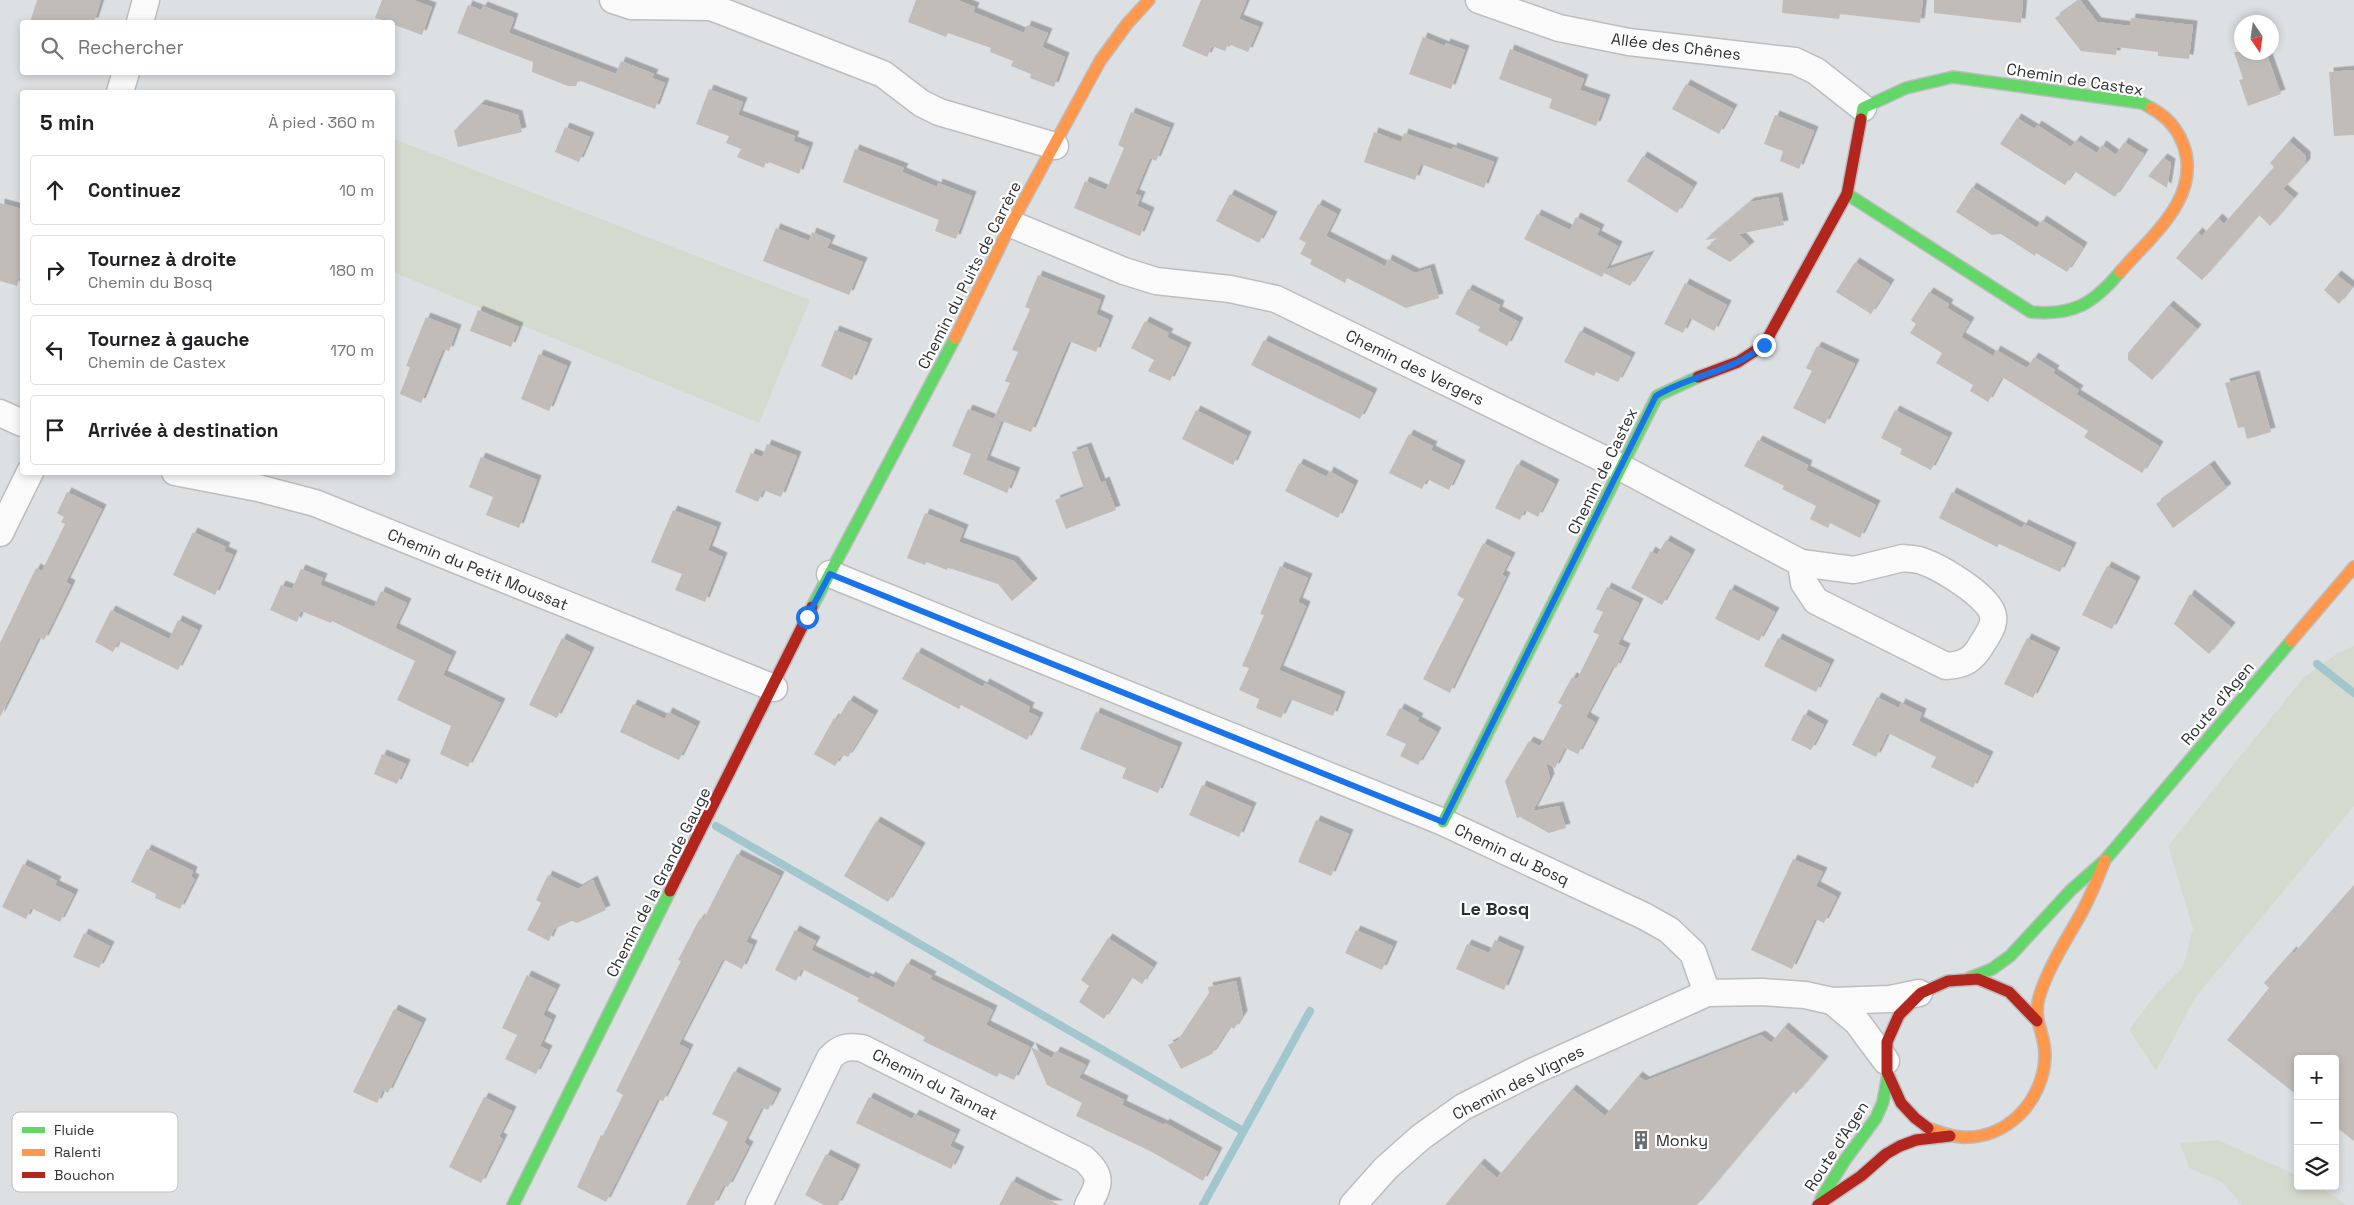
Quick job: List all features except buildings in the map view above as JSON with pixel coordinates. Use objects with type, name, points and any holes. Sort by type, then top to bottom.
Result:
[{"type":"street","points":[[141,20],[146,0]]},
{"type":"street","points":[[613,0],[631,6],[711,7],[883,74],[921,103],[939,112],[1055,146]]},
{"type":"street","name":"Chemin du Puits de Carrère","points":[[830,574],[954,340],[1011,224],[1100,61],[1127,24],[1149,0]]},
{"type":"street","name":"Allée des Chênes","points":[[1479,0],[1559,28],[1629,42],[1795,61],[1816,71],[1863,108]]},
{"type":"street","points":[[121,90],[125,75]]},
{"type":"street","name":"Chemin de Castex","points":[[1443,822],[1622,468],[1656,396],[1671,387],[1748,358],[1764,345],[1847,194],[1863,108],[1886,94],[1922,81],[1953,77],[2142,103],[2164,116],[2177,131],[2186,151],[2188,162],[2185,190],[2173,211],[2100,294],[2085,306],[2069,312],[2052,314],[2032,312],[1847,194]]},
{"type":"street","name":"Chemin des Vergers","points":[[1011,224],[1124,271],[1156,281],[1230,289],[1276,299],[1622,468],[1801,563],[1854,570],[1903,558],[1922,561],[1968,586],[1988,603],[1994,617],[1990,630],[1976,654],[1968,661],[1959,665],[1946,666],[1816,601],[1804,583],[1801,563]]},
{"type":"street","points":[[0,413],[20,422]]},
{"type":"street","points":[[0,534],[29,475]]},
{"type":"street","name":"Chemin du Petit Moussat","points":[[191,475],[258,488],[315,503],[774,688]]},
{"type":"street","name":"Route d'Agen","points":[[1969,978],[1992,969],[2010,956],[2071,890],[2105,860],[2354,567]]},
{"type":"street","name":"Chemin de la Grande Gauge","points":[[513,1205],[830,574]]},
{"type":"street","name":"Chemin du Bosq","points":[[830,574],[1443,822],[1644,916],[1669,930],[1692,953],[1707,993]]},
{"type":"street","name":"Route d'Agen","points":[[2037,1021],[2040,994],[2048,974],[2088,902],[2105,860]]},
{"type":"street","points":[[1832,1001],[1858,1022],[1887,1068],[1896,1096],[1910,1114],[1928,1128],[1950,1136],[1969,1137],[1987,1134],[2004,1128],[2019,1117],[2031,1104],[2039,1088],[2044,1072],[2046,1054],[2043,1037],[2037,1021],[2028,1007],[2016,995],[1986,980],[1952,979],[1935,984],[1919,993],[1905,1006],[1894,1023],[1888,1041],[1887,1068]]},
{"type":"street","points":[[1707,993],[1762,992],[1805,996],[1832,1001],[1890,999],[1919,993]]},
{"type":"street","name":"Chemin des Vignes","points":[[1353,1205],[1386,1168],[1421,1137],[1463,1107],[1534,1071],[1707,993]]},
{"type":"street","name":"Chemin du Tannat","points":[[759,1205],[830,1058],[840,1049],[849,1046],[862,1048],[1084,1159],[1093,1167],[1098,1177],[1098,1187],[1088,1205]]},
{"type":"street","name":"Route d'Agen","points":[[1818,1205],[1845,1160],[1876,1118],[1883,1102],[1887,1068]]},
{"type":"street","name":"Route d'Agen","points":[[1818,1205],[1861,1176],[1886,1154],[1900,1146],[1916,1140],[1950,1136]]},
{"type":"shaded area","points":[[395,139],[810,300],[759,423],[395,273]]},
{"type":"shaded area","points":[[2354,646],[2354,806],[2195,998],[2156,1071],[2129,1030],[2156,994],[2183,967],[2193,928],[2168,846],[2304,677],[2338,653]]},
{"type":"shaded area","points":[[2218,1140],[2294,1174],[2294,1190],[2324,1190],[2347,1205],[2242,1205],[2222,1182],[2189,1168],[2180,1143]]},
{"type":"waterway","points":[[2317,664],[2354,693]]},
{"type":"waterway","points":[[716,826],[1243,1131]]},
{"type":"waterway","points":[[1203,1205],[1310,1011]]},
{"type":"traffic: fast","points":[[1861,119],[1863,108],[1906,88],[1953,77],[2142,103],[2151,108]]},
{"type":"traffic: fast","points":[[1847,194],[2031,312],[2059,312],[2081,306],[2101,292],[2120,272]]},
{"type":"traffic: fast","points":[[812,607],[955,338]]},
{"type":"traffic: fast","points":[[1443,822],[1657,396],[1698,377]]},
{"type":"traffic: fast","points":[[1969,978],[1992,969],[2010,956],[2071,890],[2105,860],[2291,641]]},
{"type":"traffic: fast","points":[[513,1205],[670,891]]},
{"type":"traffic: fast","points":[[1821,1199],[1845,1160],[1876,1118],[1883,1102],[1888,1074]]},
{"type":"traffic: slow","points":[[955,338],[1011,224],[1100,61],[1127,24],[1149,0]]},
{"type":"traffic: slow","points":[[2120,272],[2170,215],[2180,199],[2186,181],[2187,163],[2181,138],[2170,123],[2151,108]]},
{"type":"traffic: slow","points":[[2291,641],[2354,567]]},
{"type":"traffic: slow","points":[[1928,1128],[1944,1134],[1961,1137],[1978,1136],[1993,1132],[2007,1125],[2020,1115],[2030,1102],[2038,1088],[2043,1073],[2045,1057],[2045,1048],[2037,1012],[2040,994],[2054,962],[2082,912],[2105,860]]},
{"type":"traffic: jam","points":[[1698,377],[1738,362],[1764,345],[1847,194],[1861,119]]},
{"type":"traffic: jam","points":[[670,891],[812,607]]},
{"type":"traffic: jam","points":[[1928,1128],[1901,1103],[1887,1072],[1887,1042],[1899,1015],[1921,993],[1948,981],[1978,979],[2009,992],[2037,1021]]},
{"type":"traffic: jam","points":[[1818,1205],[1861,1176],[1886,1154],[1900,1146],[1916,1140],[1950,1136]]},
{"type":"place","name":"Monky","points":[[1641,1140]]},
{"type":"district","name":"Le Bosq","points":[[1495,909]]},
{"type":"route","points":[[807,617],[830,574],[1443,822],[1622,468],[1656,396],[1671,387],[1729,367],[1748,358],[1764,345]]}]
